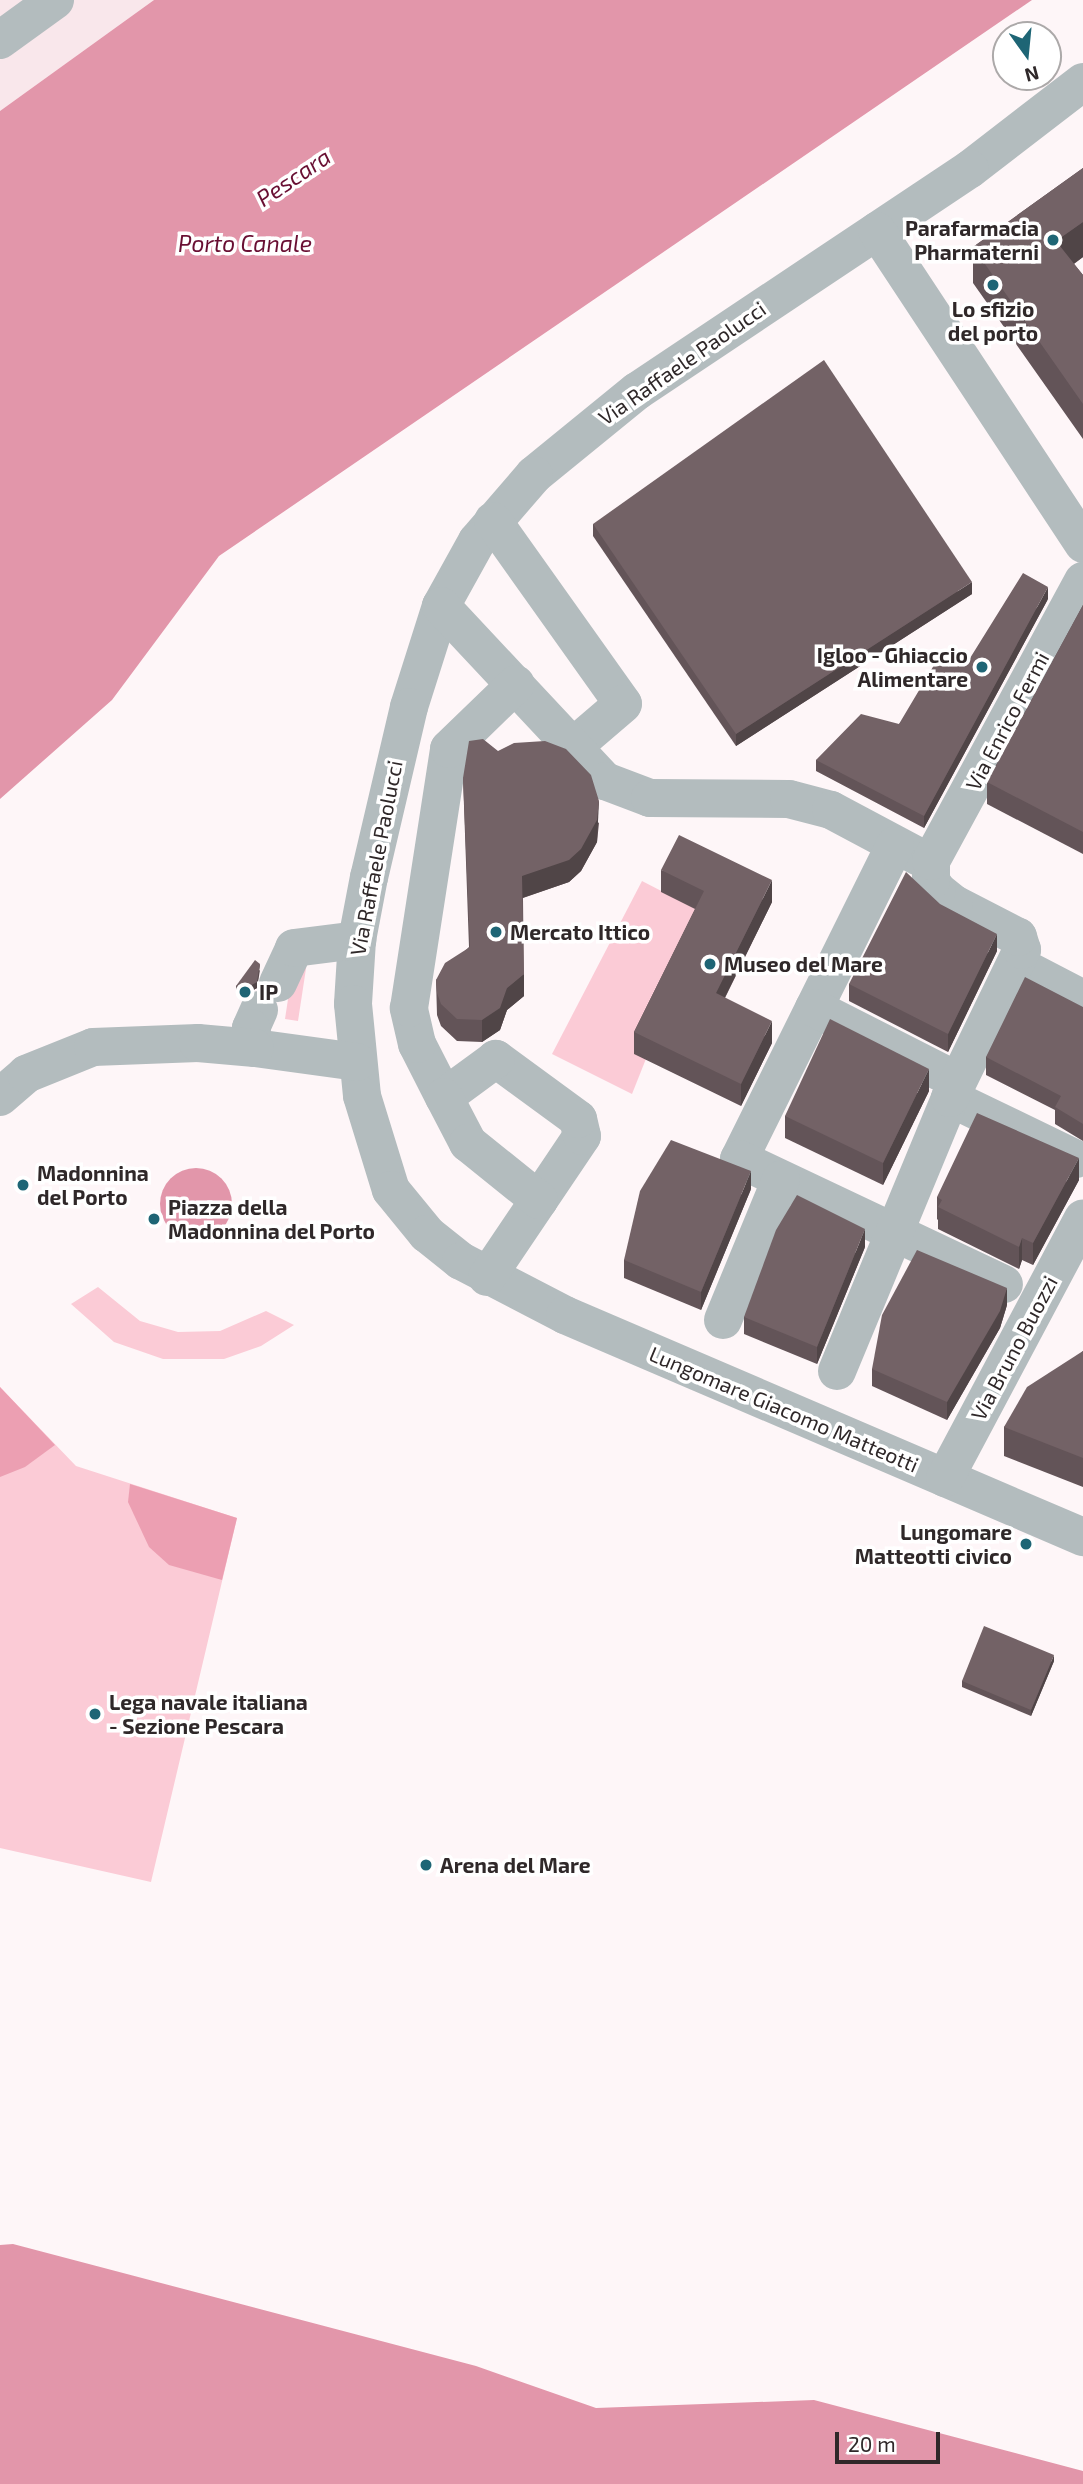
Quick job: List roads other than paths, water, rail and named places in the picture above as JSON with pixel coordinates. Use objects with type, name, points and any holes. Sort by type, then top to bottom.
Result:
[{"type":"street","points":[[0,40],[55,0]]},
{"type":"street","name":"Via Raffaele Paolucci","points":[[487,1277],[427,1234],[391,1190],[373,1139],[357,1062],[353,1004],[357,940],[399,744],[441,606],[470,552],[493,521],[542,468],[637,391],[970,169],[1083,82]]},
{"type":"street","name":"Via Raffaele Paolucci","points":[[970,169],[1083,116]]},
{"type":"street","points":[[877,231],[1083,544]]},
{"type":"street","points":[[493,521],[623,704],[574,746]]},
{"type":"street","name":"Via Enrico Fermi","points":[[931,860],[1083,581]]},
{"type":"street","points":[[441,606],[606,781],[650,799],[789,799],[831,810],[895,845],[931,860],[932,881],[946,898],[1018,937],[1023,950],[954,1090],[892,1229],[837,1371]]},
{"type":"street","points":[[516,684],[449,750],[409,1008],[417,1044],[468,1143],[539,1200]]},
{"type":"street","name":"Via Bruno Buozzi","points":[[895,845],[739,1158],[1004,1284]]},
{"type":"street","points":[[0,1097],[26,1074],[93,1047],[198,1043],[259,1007],[294,948],[357,940]]},
{"type":"street","points":[[1016,964],[1083,999]]},
{"type":"street","points":[[259,1007],[357,1062]]},
{"type":"street","points":[[814,1009],[1076,1159]]},
{"type":"street","points":[[444,1097],[496,1059],[578,1119],[582,1136],[487,1277]]},
{"type":"street","points":[[723,1320],[781,1179]]},
{"type":"street","name":"Via Bruno Buozzi","points":[[945,1478],[1083,1218]]},
{"type":"street","name":"Lungomare Giacomo Matteotti","points":[[487,1277],[565,1315],[1083,1537]]},
{"type":"water","name":"Porto Canale","points":[[154,0],[1032,0],[1001,21],[992,21],[992,27],[219,556],[112,700],[0,799],[0,111]]},
{"type":"water","points":[[203,1168],[222,1178],[230,1190],[230,1218],[222,1230],[210,1238],[189,1240],[170,1230],[162,1218],[160,1197],[170,1178],[182,1170]]},
{"type":"water","points":[[13,2244],[476,2366],[596,2408],[814,2400],[1083,2471],[1083,2484],[0,2484],[0,2245]]},
{"type":"place","name":"Parafarmacia Pharmaterni","points":[[1053,240]]},
{"type":"place","name":"Lo sfizio del porto","points":[[993,285]]},
{"type":"place","name":"Igloo - Ghiaccio Alimentare","points":[[982,667]]},
{"type":"place","name":"Mercato Ittico","points":[[496,932]]},
{"type":"place","name":"Museo del Mare","points":[[710,964]]},
{"type":"place","name":"IP","points":[[245,992]]},
{"type":"place","name":"Madonnina del Porto","points":[[23,1185]]},
{"type":"place","name":"Piazza della Madonnina del Porto","points":[[154,1219]]},
{"type":"place","name":"Lungomare Matteotti civico","points":[[1026,1544]]},
{"type":"place","name":"Lega navale italiana - Sezione Pescara","points":[[95,1714]]},
{"type":"place","name":"Arena del Mare","points":[[426,1865]]},
{"type":"water label","name":"Pescara","points":[[293,177]]}]
